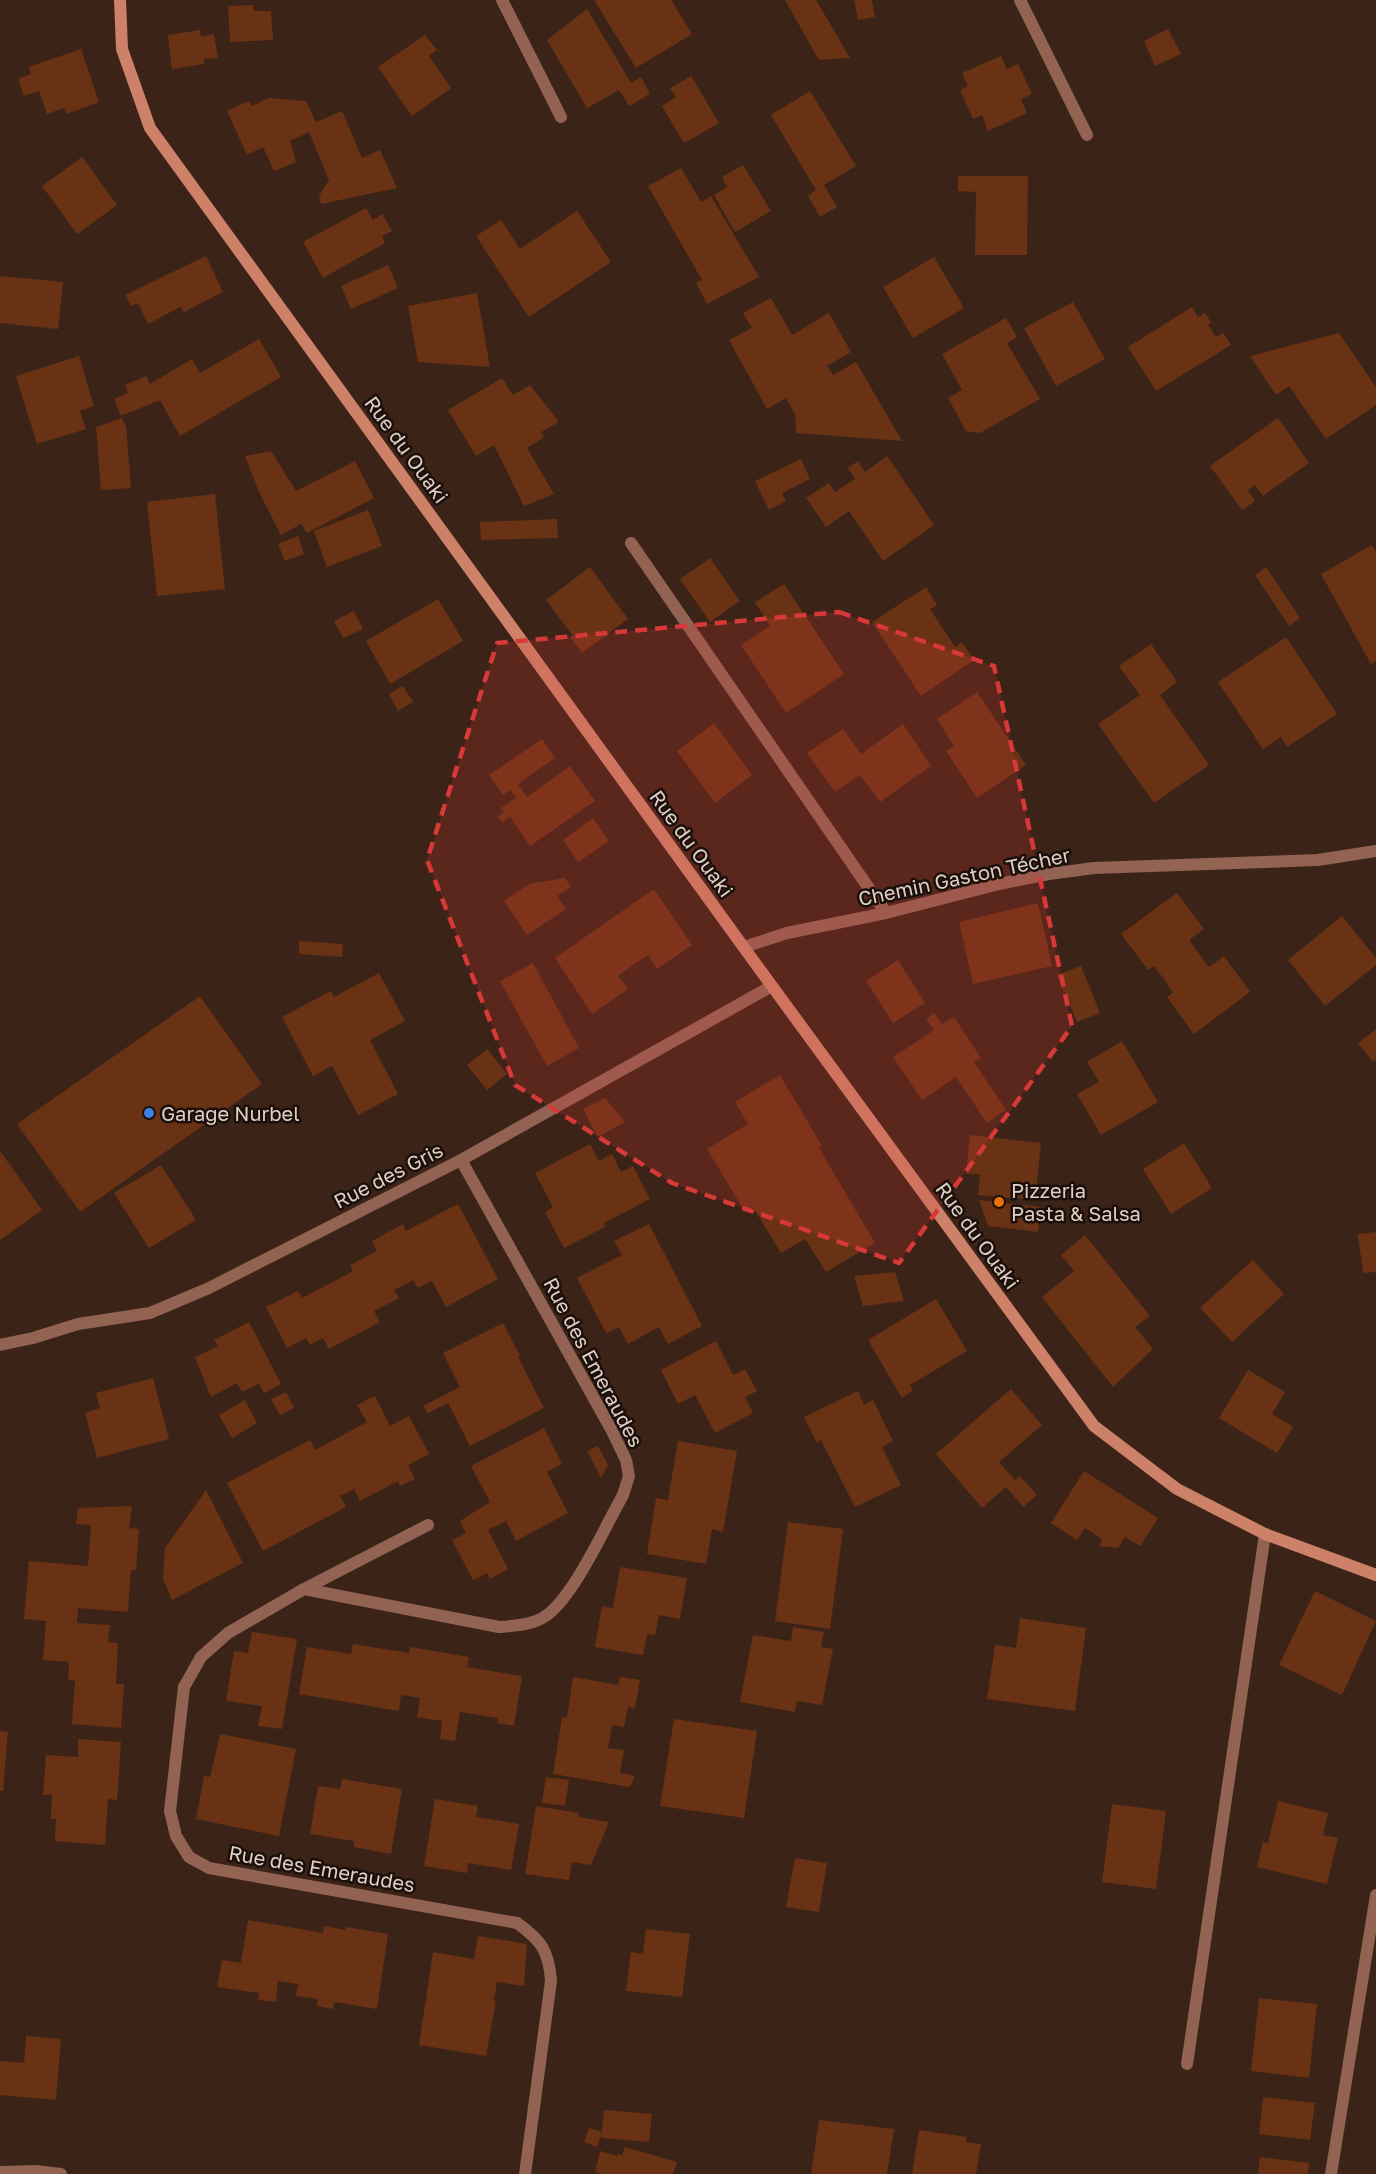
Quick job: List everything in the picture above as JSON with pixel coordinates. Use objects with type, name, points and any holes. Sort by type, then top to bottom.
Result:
[{"type":"street","name":"Rue du Ouaki","points":[[120,0],[122,49],[150,128],[1094,1426],[1177,1489],[1265,1534],[1376,1575]]},
{"type":"street","points":[[502,0],[561,117]]},
{"type":"street","points":[[1020,0],[1087,135]]},
{"type":"street","points":[[631,543],[886,913]]},
{"type":"street","name":"Chemin Gaston Técher","points":[[744,947],[787,933],[886,913],[999,884],[1049,874],[1095,868],[1318,860],[1376,851]]},
{"type":"street","name":"Rue des Gris","points":[[0,1345],[33,1338],[78,1324],[150,1313],[209,1288],[460,1160],[772,986]]},
{"type":"street","name":"Rue des Emeraudes","points":[[304,1588],[499,1628],[523,1625],[546,1617],[561,1602],[623,1495],[628,1476],[626,1460],[611,1429],[460,1160]]},
{"type":"street","name":"Rue des Emeraudes","points":[[428,1525],[304,1588],[228,1633],[201,1657],[184,1687],[170,1811],[176,1836],[189,1857],[209,1868],[517,1923],[534,1935],[545,1950],[550,1965],[551,1981],[525,2174]]},
{"type":"street","points":[[1187,2064],[1265,1534]]},
{"type":"street","points":[[1331,2174],[1376,1895]]},
{"type":"street","points":[[0,2172],[36,2170],[61,2174]]},
{"type":"highlighted area","points":[[839,612],[994,666],[1072,1026],[899,1263],[672,1183],[515,1085],[427,860],[497,643]]},
{"type":"building","points":[[594,0],[671,0],[692,34],[636,68]]},
{"type":"building","points":[[785,0],[816,0],[850,58],[819,60]]},
{"type":"building","points":[[854,0],[872,0],[875,17],[858,20]]},
{"type":"building","points":[[253,5],[254,11],[271,11],[273,40],[230,42],[228,6]]},
{"type":"building","points":[[587,9],[631,83],[641,77],[650,94],[629,106],[619,90],[587,108],[547,40]]},
{"type":"building","points":[[1168,29],[1181,54],[1155,66],[1144,41]]},
{"type":"building","points":[[200,30],[201,37],[214,34],[218,58],[204,59],[204,64],[172,69],[168,35]]},
{"type":"building","points":[[425,35],[437,50],[429,56],[451,88],[412,116],[378,67]]},
{"type":"building","points":[[81,49],[99,102],[67,114],[64,108],[47,114],[39,91],[24,96],[18,79],[31,74],[29,67]]},
{"type":"building","points":[[1001,56],[1007,69],[1018,64],[1032,94],[1021,99],[1027,113],[988,131],[982,115],[973,119],[960,90],[968,86],[962,73]]},
{"type":"building","points":[[691,76],[719,123],[684,143],[662,106],[676,97],[670,88]]},
{"type":"building","points":[[810,91],[856,166],[824,185],[837,207],[820,217],[808,196],[816,190],[771,115]]},
{"type":"building","points":[[269,98],[306,101],[316,122],[342,111],[362,158],[380,150],[397,188],[321,204],[319,196],[329,180],[309,132],[290,141],[296,162],[274,171],[263,147],[247,155],[227,111],[249,101],[252,106]]},
{"type":"building","points":[[82,157],[117,205],[77,234],[42,186]]},
{"type":"building","points":[[743,165],[771,211],[735,232],[714,195],[727,187],[722,177]]},
{"type":"building","points":[[681,168],[701,202],[711,196],[759,277],[707,304],[696,283],[702,280],[648,186]]},
{"type":"building","points":[[958,176],[1028,176],[1027,255],[975,255],[976,192],[958,191]]},
{"type":"building","points":[[366,208],[373,220],[382,214],[392,231],[382,236],[385,243],[323,278],[303,242]]},
{"type":"building","points":[[577,211],[611,262],[529,317],[476,236],[501,220],[520,249]]},
{"type":"building","points":[[206,256],[223,292],[184,312],[180,307],[148,324],[138,303],[131,306],[125,295]]},
{"type":"building","points":[[934,257],[964,308],[913,338],[883,287]]},
{"type":"building","points":[[388,265],[398,288],[351,309],[341,286]]},
{"type":"building","points":[[0,276],[63,282],[58,329],[0,323]]},
{"type":"building","points":[[477,293],[490,367],[418,362],[408,306]]},
{"type":"building","points":[[771,298],[792,335],[829,313],[851,352],[827,366],[833,375],[856,362],[902,441],[796,433],[795,414],[786,398],[767,409],[729,340],[752,328],[743,313]]},
{"type":"building","points":[[1073,302],[1105,359],[1056,386],[1024,328]]},
{"type":"building","points":[[1192,307],[1198,317],[1205,313],[1211,322],[1208,325],[1216,337],[1223,333],[1231,345],[1156,391],[1128,347]]},
{"type":"building","points":[[1006,318],[1017,337],[1007,343],[1040,399],[980,433],[966,431],[948,398],[962,390],[942,354]]},
{"type":"building","points":[[1339,333],[1376,387],[1376,405],[1326,439],[1289,386],[1276,395],[1250,356]]},
{"type":"building","points":[[259,339],[281,377],[180,436],[160,400],[121,416],[114,399],[128,393],[125,385],[146,376],[150,384],[192,359],[200,373]]},
{"type":"building","points":[[79,356],[94,406],[80,411],[86,429],[37,444],[16,376]]},
{"type":"building","points":[[502,378],[513,395],[530,385],[559,422],[541,432],[544,437],[527,448],[554,494],[524,506],[494,445],[476,456],[448,410]]},
{"type":"building","points":[[122,418],[126,427],[131,488],[101,490],[96,427]]},
{"type":"building","points":[[1278,418],[1309,463],[1263,496],[1255,485],[1248,490],[1255,501],[1242,510],[1210,466]]},
{"type":"building","points":[[271,451],[296,491],[355,461],[374,498],[307,533],[301,524],[281,535],[259,492],[245,456]]},
{"type":"building","points":[[887,456],[934,525],[883,561],[849,511],[826,527],[806,498],[829,483],[835,492],[855,479],[848,468],[858,461],[865,472]]},
{"type":"building","points":[[801,459],[810,479],[782,493],[786,501],[769,510],[755,481]]},
{"type":"building","points":[[215,494],[225,589],[157,596],[147,502]]},
{"type":"building","points":[[368,510],[382,546],[327,567],[314,531]]},
{"type":"building","points":[[557,519],[558,538],[481,540],[480,522]]},
{"type":"building","points":[[298,536],[304,554],[285,561],[278,544]]},
{"type":"building","points":[[1372,545],[1376,552],[1376,661],[1371,664],[1321,574]]},
{"type":"building","points":[[710,558],[740,601],[710,622],[680,579]]},
{"type":"building","points":[[590,567],[628,619],[582,653],[570,637],[573,636],[546,600]]},
{"type":"building","points":[[1266,567],[1300,618],[1289,626],[1255,575]]},
{"type":"building","points":[[784,584],[844,674],[786,713],[741,645],[770,626],[755,602]]},
{"type":"building","points":[[926,587],[937,605],[930,609],[955,647],[962,642],[974,660],[921,696],[872,622]]},
{"type":"building","points":[[438,599],[463,641],[390,684],[366,641]]},
{"type":"building","points":[[354,611],[363,629],[343,638],[334,621]]},
{"type":"building","points":[[1286,637],[1337,714],[1287,747],[1281,737],[1263,749],[1218,682]]},
{"type":"building","points":[[1151,644],[1177,682],[1160,695],[1209,765],[1154,803],[1098,724],[1140,695],[1119,666]]},
{"type":"building","points":[[403,686],[413,702],[398,711],[389,694]]},
{"type":"building","points":[[977,692],[1026,765],[977,798],[946,751],[954,746],[937,719]]},
{"type":"building","points":[[714,723],[752,775],[715,803],[677,751]]},
{"type":"building","points":[[903,724],[931,766],[880,802],[860,775],[835,792],[807,753],[843,729],[861,754]]},
{"type":"building","points":[[542,739],[555,758],[518,784],[527,797],[570,766],[595,801],[530,846],[510,817],[502,822],[498,817],[504,812],[501,808],[516,798],[510,790],[503,795],[489,775]]},
{"type":"building","points":[[593,818],[609,841],[578,862],[563,840]]},
{"type":"building","points":[[565,878],[571,887],[557,896],[566,909],[527,935],[504,901],[529,884]]},
{"type":"building","points":[[654,889],[692,945],[657,969],[648,955],[633,965],[618,976],[628,989],[592,1014],[555,958]]},
{"type":"building","points":[[1177,893],[1204,929],[1189,940],[1209,967],[1224,956],[1250,992],[1194,1034],[1167,997],[1173,993],[1164,979],[1154,966],[1148,970],[1121,934]]},
{"type":"building","points":[[1038,903],[1052,966],[973,984],[959,922]]},
{"type":"building","points":[[1342,916],[1376,958],[1376,965],[1325,1006],[1288,960]]},
{"type":"building","points":[[299,941],[343,944],[342,957],[299,954]]},
{"type":"building","points":[[898,960],[925,1003],[893,1023],[866,981]]},
{"type":"building","points":[[533,963],[579,1048],[547,1066],[500,981]]},
{"type":"building","points":[[1081,966],[1100,1013],[1077,1022],[1057,975]]},
{"type":"building","points":[[379,973],[405,1021],[370,1040],[398,1094],[358,1115],[332,1066],[313,1076],[282,1017],[331,991],[334,997]]},
{"type":"building","points":[[200,996],[262,1084],[80,1212],[17,1124]]},
{"type":"building","points":[[934,1013],[942,1024],[954,1017],[981,1058],[974,1062],[1006,1110],[987,1123],[956,1077],[922,1100],[893,1057],[934,1030],[926,1019]]},
{"type":"building","points":[[1376,1029],[1376,1060],[1373,1062],[1358,1043]]},
{"type":"building","points":[[1122,1041],[1158,1102],[1101,1135],[1077,1094],[1099,1082],[1087,1062]]},
{"type":"building","points":[[487,1049],[507,1074],[487,1090],[467,1065]]},
{"type":"building","points":[[780,1075],[822,1146],[819,1148],[875,1243],[826,1272],[805,1239],[781,1253],[753,1207],[745,1212],[707,1149],[748,1124],[735,1102]]},
{"type":"building","points":[[605,1098],[625,1122],[598,1137],[583,1109]]},
{"type":"building","points":[[970,1135],[1041,1143],[1035,1200],[978,1195],[980,1174],[966,1174]]},
{"type":"building","points":[[1184,1143],[1212,1188],[1171,1214],[1143,1169]]},
{"type":"building","points":[[590,1144],[599,1161],[612,1154],[621,1172],[633,1166],[650,1199],[604,1223],[605,1227],[564,1248],[545,1212],[553,1207],[535,1173]]},
{"type":"building","points":[[0,1151],[42,1210],[0,1240]]},
{"type":"building","points":[[161,1165],[196,1220],[149,1248],[114,1193]]},
{"type":"building","points":[[979,1200],[1041,1207],[1038,1232],[988,1226]]},
{"type":"building","points":[[458,1204],[498,1279],[446,1307],[432,1281],[418,1288],[413,1280],[394,1290],[399,1298],[374,1311],[380,1322],[329,1349],[323,1338],[310,1345],[306,1338],[287,1348],[266,1307],[298,1291],[302,1298],[344,1276],[353,1271],[350,1265],[377,1251],[372,1241],[403,1224],[406,1231]]},
{"type":"building","points":[[649,1224],[702,1326],[668,1344],[659,1327],[628,1344],[619,1327],[606,1333],[577,1278],[622,1255],[614,1241]]},
{"type":"building","points":[[1376,1232],[1376,1272],[1363,1273],[1358,1234]]},
{"type":"building","points":[[1085,1235],[1150,1316],[1135,1327],[1153,1349],[1113,1387],[1042,1297],[1074,1271],[1061,1255]]},
{"type":"building","points":[[1253,1260],[1284,1294],[1232,1342],[1200,1308]]},
{"type":"building","points":[[895,1272],[904,1301],[863,1306],[854,1276]]},
{"type":"building","points":[[936,1299],[967,1351],[910,1385],[913,1390],[902,1398],[868,1340]]},
{"type":"building","points":[[249,1322],[281,1384],[264,1393],[259,1384],[242,1392],[237,1383],[211,1397],[195,1357],[218,1346],[214,1340]]},
{"type":"building","points":[[503,1323],[544,1408],[470,1446],[448,1403],[428,1413],[423,1406],[460,1387],[443,1353]]},
{"type":"building","points":[[716,1341],[733,1375],[745,1369],[757,1391],[745,1397],[753,1413],[715,1433],[695,1395],[678,1404],[661,1370]]},
{"type":"building","points":[[1248,1370],[1285,1392],[1272,1414],[1293,1427],[1277,1453],[1219,1418]]},
{"type":"building","points":[[153,1378],[169,1439],[97,1458],[85,1413],[100,1408],[96,1393]]},
{"type":"building","points":[[1011,1389],[1042,1425],[999,1462],[1015,1480],[1020,1476],[1037,1495],[1023,1507],[1006,1487],[982,1508],[936,1454]]},
{"type":"building","points":[[858,1391],[864,1405],[873,1400],[893,1441],[882,1447],[901,1485],[855,1507],[821,1440],[817,1443],[804,1417]]},
{"type":"building","points":[[286,1392],[294,1408],[280,1415],[271,1399]]},
{"type":"building","points":[[375,1396],[390,1426],[409,1416],[429,1454],[408,1465],[415,1479],[400,1486],[398,1481],[360,1501],[354,1489],[340,1496],[346,1507],[263,1551],[227,1483],[310,1440],[315,1450],[367,1422],[357,1405]]},
{"type":"building","points":[[245,1400],[257,1423],[232,1438],[219,1415]]},
{"type":"building","points":[[544,1428],[562,1464],[547,1472],[568,1513],[516,1541],[506,1521],[488,1530],[508,1569],[490,1579],[487,1573],[473,1580],[452,1540],[466,1533],[460,1521],[490,1502],[471,1466]]},
{"type":"building","points":[[678,1441],[737,1451],[723,1532],[712,1529],[706,1564],[647,1554],[656,1498],[668,1500]]},
{"type":"building","points":[[598,1446],[608,1465],[601,1478],[587,1451]]},
{"type":"building","points":[[1084,1471],[1158,1518],[1140,1546],[1125,1537],[1118,1548],[1099,1546],[1102,1539],[1085,1528],[1077,1540],[1051,1523]]},
{"type":"building","points":[[206,1490],[243,1563],[172,1600],[163,1579],[165,1548]]},
{"type":"building","points":[[132,1506],[129,1528],[139,1529],[136,1570],[131,1570],[128,1612],[78,1608],[77,1623],[110,1625],[108,1642],[118,1643],[116,1684],[124,1684],[121,1728],[72,1724],[75,1681],[68,1680],[69,1662],[43,1660],[46,1621],[24,1619],[29,1561],[88,1566],[91,1525],[76,1524],[78,1508]]},
{"type":"building","points":[[788,1522],[843,1529],[830,1629],[775,1621]]},
{"type":"building","points":[[620,1567],[687,1578],[680,1619],[659,1615],[655,1635],[647,1634],[643,1655],[595,1647],[602,1606],[613,1608]]},
{"type":"building","points":[[1315,1591],[1376,1621],[1342,1695],[1279,1665]]},
{"type":"building","points":[[1020,1618],[1086,1628],[1075,1711],[987,1699],[995,1645],[1016,1648]]},
{"type":"building","points":[[793,1627],[824,1632],[821,1647],[833,1649],[822,1705],[797,1701],[795,1712],[740,1702],[753,1635],[791,1641]]},
{"type":"building","points":[[252,1632],[297,1639],[282,1729],[258,1726],[262,1706],[226,1701],[234,1651],[248,1653]]},
{"type":"building","points":[[353,1644],[409,1653],[410,1647],[469,1657],[467,1667],[522,1676],[514,1726],[497,1723],[498,1718],[460,1712],[455,1741],[440,1739],[442,1721],[417,1717],[420,1698],[401,1695],[399,1711],[299,1694],[307,1647],[351,1654]]},
{"type":"building","points":[[573,1677],[618,1685],[620,1677],[640,1680],[635,1708],[628,1707],[624,1727],[612,1725],[608,1748],[624,1750],[620,1773],[635,1776],[630,1787],[553,1774],[562,1717],[567,1718]]},
{"type":"building","points":[[674,1719],[757,1731],[744,1818],[660,1806]]},
{"type":"building","points":[[0,1731],[8,1732],[3,1791],[0,1791]]},
{"type":"building","points":[[220,1734],[296,1749],[279,1836],[196,1819],[204,1776],[210,1777]]},
{"type":"building","points":[[78,1739],[121,1742],[117,1800],[108,1799],[105,1845],[55,1841],[56,1819],[51,1819],[52,1795],[43,1795],[46,1755],[78,1757]]},
{"type":"building","points":[[546,1777],[569,1780],[565,1806],[542,1803]]},
{"type":"building","points":[[342,1779],[402,1789],[391,1854],[354,1847],[354,1841],[310,1834],[318,1786],[340,1789]]},
{"type":"building","points":[[435,1799],[478,1806],[476,1817],[519,1824],[511,1870],[468,1863],[467,1873],[424,1866]]},
{"type":"building","points":[[1278,1801],[1328,1813],[1323,1835],[1338,1838],[1327,1884],[1257,1867],[1263,1842],[1268,1843]]},
{"type":"building","points":[[1112,1804],[1166,1811],[1156,1889],[1102,1882]]},
{"type":"building","points":[[536,1806],[579,1813],[578,1817],[609,1822],[591,1865],[572,1862],[569,1880],[525,1874]]},
{"type":"building","points":[[795,1858],[827,1863],[819,1912],[786,1907]]},
{"type":"building","points":[[248,1920],[323,1933],[324,1926],[388,1934],[377,2009],[334,2002],[333,2009],[317,2006],[318,1999],[296,1996],[298,1984],[278,1981],[276,2002],[258,2000],[259,1993],[217,1987],[222,1960],[241,1963]]},
{"type":"building","points":[[646,1929],[690,1934],[682,1997],[626,1991],[631,1952],[643,1954]]},
{"type":"building","points":[[478,1936],[527,1944],[524,1986],[497,1982],[494,2000],[496,2001],[486,2056],[419,2045],[433,1952],[474,1959]]},
{"type":"building","points":[[1259,1998],[1317,2004],[1309,2078],[1251,2071]]},
{"type":"building","points":[[26,2036],[61,2039],[56,2100],[0,2095],[0,2061],[24,2063]]},
{"type":"building","points":[[1263,2097],[1315,2103],[1310,2140],[1259,2134]]},
{"type":"building","points":[[604,2110],[652,2114],[649,2142],[601,2138]]},
{"type":"building","points":[[819,2120],[894,2129],[887,2174],[811,2174]]},
{"type":"building","points":[[589,2128],[602,2132],[597,2147],[584,2142]]},
{"type":"building","points":[[919,2130],[967,2137],[966,2142],[981,2144],[976,2174],[912,2174]]},
{"type":"building","points":[[625,2147],[677,2162],[673,2174],[595,2172],[600,2151],[617,2156],[622,2155]]},
{"type":"building","points":[[1260,2157],[1309,2163],[1308,2174],[1258,2174]]},
{"type":"place","name":"Garage Nurbel","points":[[149,1113]]},
{"type":"place","name":"Pizzeria Pasta & Salsa","points":[[999,1202]]}]
